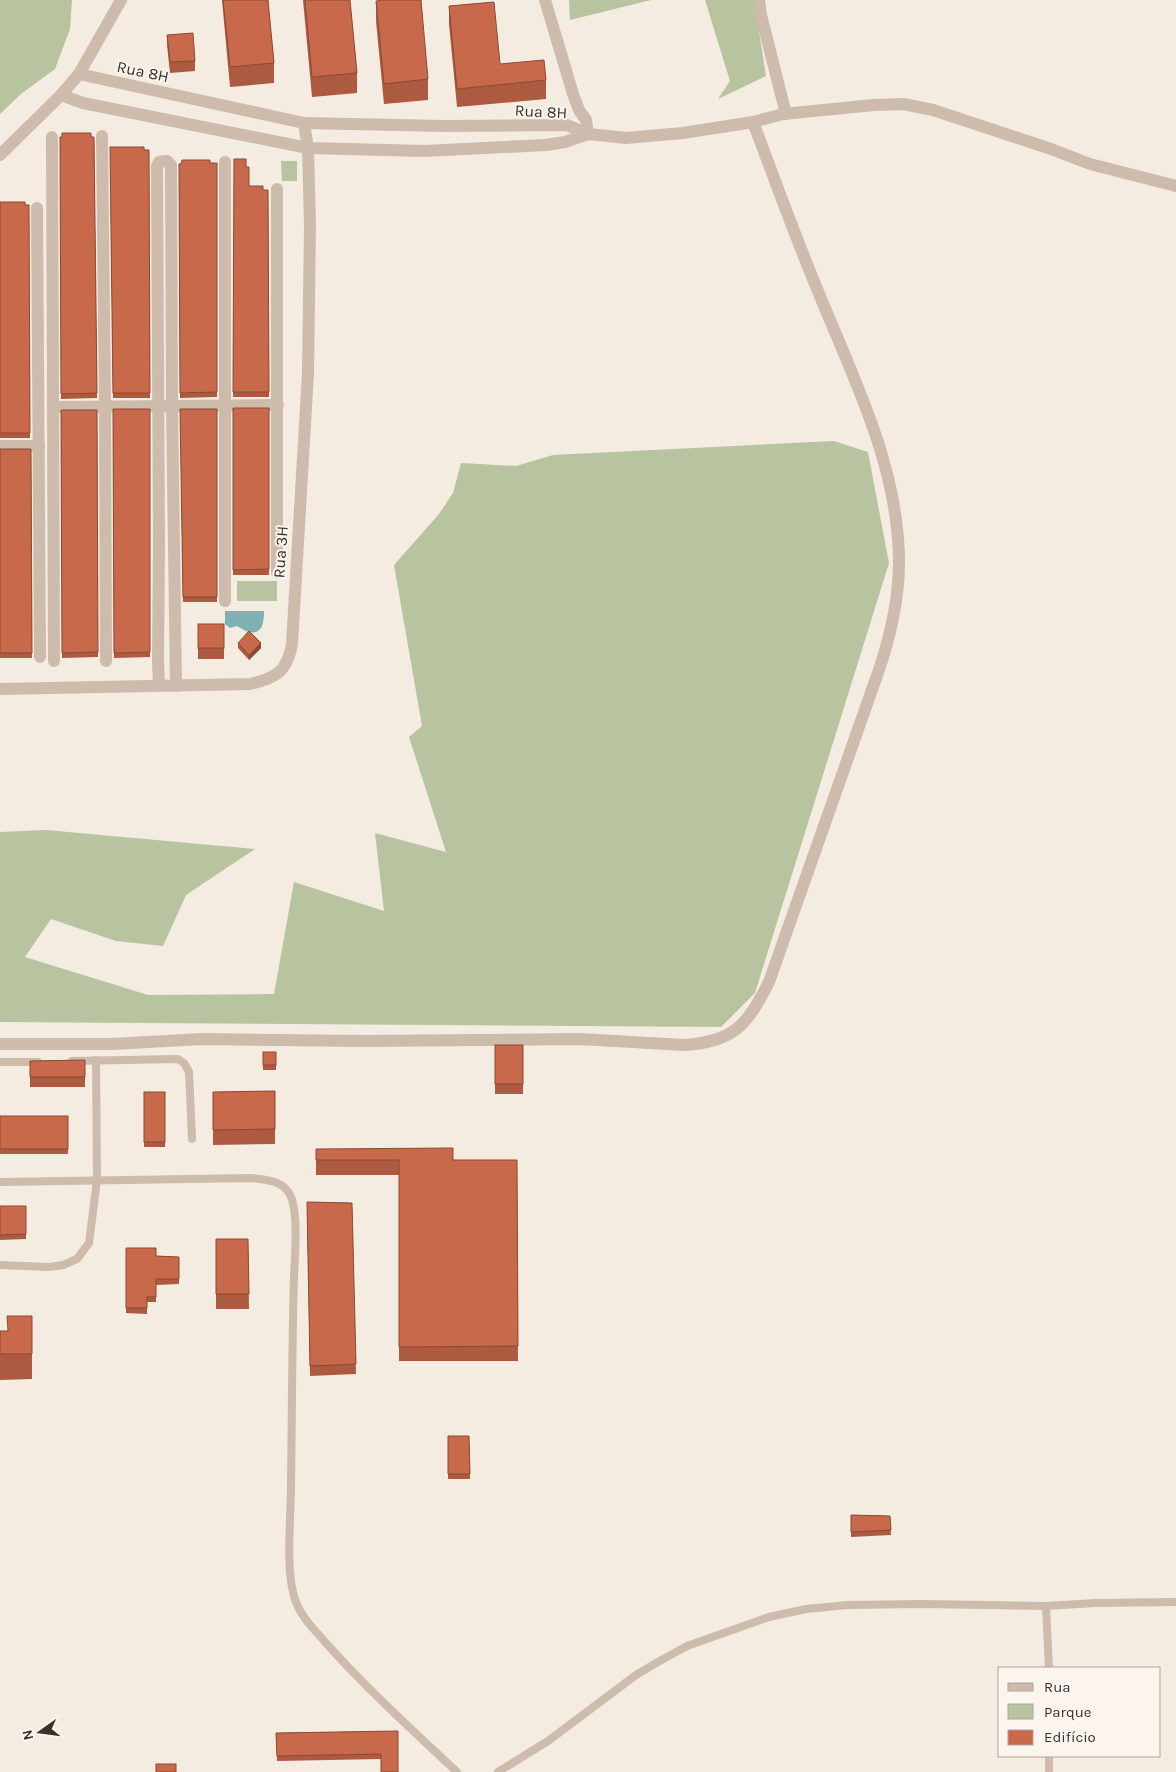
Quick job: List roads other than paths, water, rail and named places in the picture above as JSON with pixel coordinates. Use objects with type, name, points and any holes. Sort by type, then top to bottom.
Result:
[{"type":"street","points":[[0,155],[61,95],[79,74],[121,0]]},
{"type":"street","points":[[545,0],[573,94],[579,110],[586,120],[588,134],[626,138],[649,137],[753,122],[786,114],[903,104],[926,108],[1051,149],[1090,164],[1176,186]]},
{"type":"street","points":[[759,0],[760,15],[786,114]]},
{"type":"street","name":"Rua 8H","points":[[79,74],[304,123],[444,126],[567,125],[588,134]]},
{"type":"street","name":"Rua 8H","points":[[61,95],[83,103],[308,148],[433,150],[546,145],[565,142],[588,134]]},
{"type":"street","points":[[0,1044],[112,1044],[202,1039],[362,1041],[580,1039],[684,1045],[700,1044],[724,1037],[736,1031],[745,1021],[770,982],[880,667],[895,611],[899,563],[898,536],[891,492],[867,407],[804,258],[753,122]]},
{"type":"street","name":"Rua 3H","points":[[0,690],[250,684],[275,676],[283,670],[290,658],[307,402],[310,225],[308,148],[304,123]]},
{"type":"street","points":[[102,136],[106,661]]},
{"type":"street","points":[[52,137],[54,661]]},
{"type":"street","points":[[159,685],[158,163],[162,160],[167,161],[171,165],[176,686]]},
{"type":"street","points":[[225,162],[225,601]]},
{"type":"street","points":[[277,189],[277,573]]},
{"type":"street","points":[[37,208],[40,657]]},
{"type":"street","points":[[54,407],[278,405]]},
{"type":"street","points":[[0,446],[39,446]]},
{"type":"lane","points":[[0,1265],[49,1267],[63,1264],[77,1259],[89,1244],[96,1180],[96,1060]]},
{"type":"lane","points":[[67,1061],[178,1060],[184,1063],[189,1072],[192,1140]]},
{"type":"lane","points":[[0,1062],[48,1061]]},
{"type":"lane","points":[[0,1182],[252,1178],[281,1184],[289,1191],[293,1199],[295,1233],[291,1368],[290,1558],[294,1599],[301,1612],[334,1652],[457,1772]]},
{"type":"lane","points":[[498,1772],[548,1741],[614,1691],[656,1663],[687,1646],[769,1618],[806,1609],[847,1605],[1046,1606],[1176,1602]]},
{"type":"lane","points":[[1046,1606],[1049,1667]]},
{"type":"lane","points":[[1049,1757],[1050,1772]]},
{"type":"water","points":[[225,611],[264,611],[262,626],[254,632],[248,632],[237,626],[230,628],[225,624]]}]
